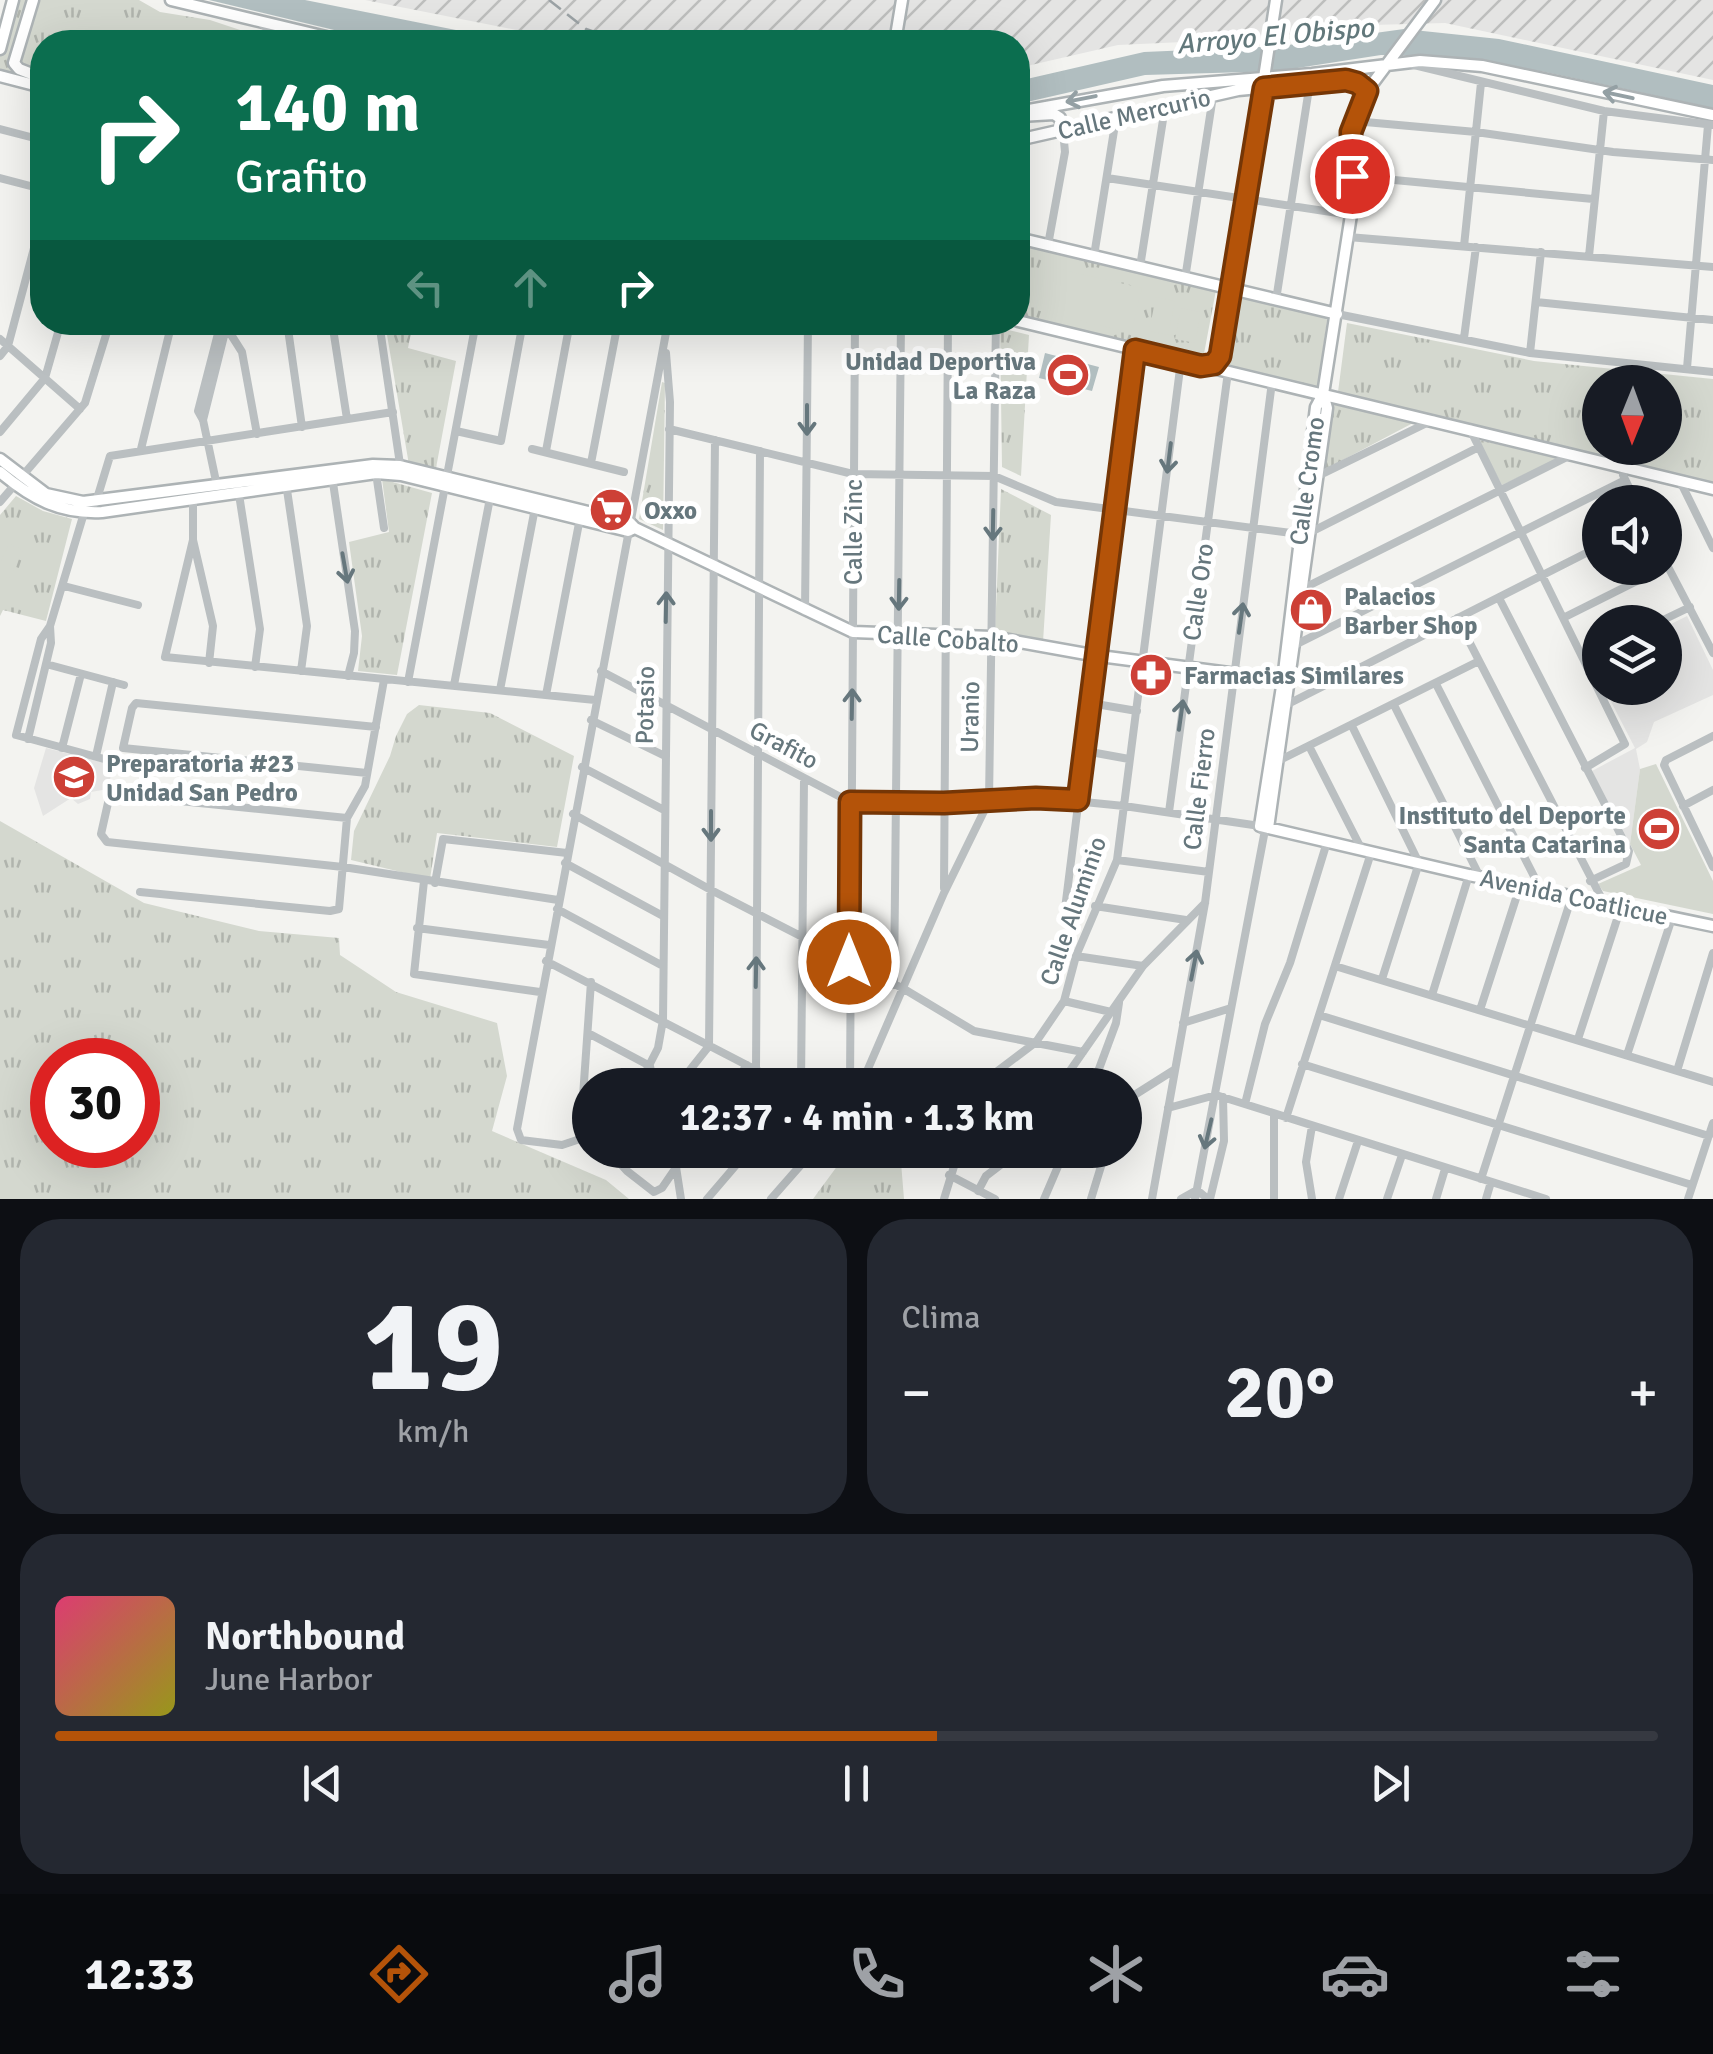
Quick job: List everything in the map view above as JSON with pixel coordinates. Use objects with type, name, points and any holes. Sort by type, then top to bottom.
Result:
[{"type":"street","points":[[0,48],[14,0]]},
{"type":"street","points":[[30,73],[14,63],[34,0]]},
{"type":"street","points":[[170,0],[292,30]]},
{"type":"street","points":[[897,30],[902,0]]},
{"type":"street","points":[[1201,366],[1214,364],[1220,356],[1276,0]]},
{"type":"street","points":[[1276,300],[1311,80],[1386,63],[1398,56],[1435,0]]},
{"type":"street","points":[[260,23],[270,30]]},
{"type":"street","points":[[1398,56],[1482,83],[1604,110],[1711,121]]},
{"type":"street","points":[[1398,56],[1482,66],[1711,121]]},
{"type":"street","points":[[1323,394],[1351,215],[1350,144],[1354,120],[1386,63]]},
{"type":"street","points":[[0,76],[30,84]]},
{"type":"street","name":"Calle Mercurio","points":[[1030,138],[1213,96],[1265,80],[1350,80],[1367,91]]},
{"type":"street","points":[[1464,246],[1482,83]]},
{"type":"street","points":[[1030,111],[1116,93],[1237,86]]},
{"type":"street","points":[[1186,278],[1213,96]]},
{"type":"street","points":[[1140,267],[1165,106]]},
{"type":"street","points":[[1588,256],[1604,110]]},
{"type":"street","points":[[1030,114],[1054,114],[1060,118],[1063,130],[1065,152],[1048,246]]},
{"type":"street","points":[[1094,256],[1116,118]]},
{"type":"street","points":[[1354,120],[1709,160]]},
{"type":"street","points":[[1687,368],[1711,121]]},
{"type":"street","points":[[0,130],[30,137]]},
{"type":"street","points":[[1352,176],[1593,200]]},
{"type":"street","points":[[1107,178],[1351,215]]},
{"type":"street","points":[[0,192],[2,179],[30,186]]},
{"type":"street","points":[[1701,210],[1713,211]]},
{"type":"street","points":[[1348,237],[1713,267]]},
{"type":"street","points":[[1030,241],[1336,314],[1530,353],[1713,372]]},
{"type":"street","points":[[1464,338],[1476,247]]},
{"type":"street","points":[[1530,353],[1541,252]]},
{"type":"street","points":[[0,356],[30,257]]},
{"type":"street","points":[[1536,302],[1713,320]]},
{"type":"street","points":[[1030,324],[1713,488]]},
{"type":"street","points":[[0,432],[46,378],[57,335]]},
{"type":"street","points":[[0,502],[88,398],[106,335]]},
{"type":"street","points":[[141,450],[169,335]]},
{"type":"street","points":[[218,491],[203,420],[222,335]]},
{"type":"street","points":[[231,335],[242,352],[256,434]]},
{"type":"street","points":[[289,335],[302,427]]},
{"type":"street","points":[[334,335],[347,419]]},
{"type":"street","points":[[381,335],[401,471]]},
{"type":"street","points":[[408,682],[474,335]]},
{"type":"street","points":[[456,431],[501,441],[521,335]]},
{"type":"street","points":[[546,451],[568,335]]},
{"type":"street","points":[[591,463],[616,335]]},
{"type":"street","points":[[572,1142],[562,1145],[521,1140],[518,1136],[540,992],[666,335]]},
{"type":"street","points":[[805,611],[808,335]]},
{"type":"street","name":"Calle Zinc","points":[[850,1068],[855,335]]},
{"type":"street","points":[[894,984],[901,335]]},
{"type":"street","points":[[944,893],[948,335]]},
{"type":"street","name":"Uranio","points":[[868,1068],[989,800],[996,335]]},
{"type":"street","points":[[4,343],[80,408]]},
{"type":"street","name":"Potasio","points":[[650,1066],[660,1040],[662,1020],[669,428],[664,344]]},
{"type":"street","points":[[1065,910],[1135,350]]},
{"type":"street","points":[[1220,356],[1228,372]]},
{"type":"street","name":"Calle Aluminio","points":[[1004,1068],[1036,1042],[1064,1001],[1076,956],[1117,860],[1181,361]]},
{"type":"street","name":"Calle Oro","points":[[1168,812],[1228,372]]},
{"type":"street","name":"Calle Fierro","points":[[1152,1199],[1205,903],[1272,382]]},
{"type":"street","name":"Calle Cromo","points":[[1196,1194],[1220,1096],[1231,1008],[1280,760],[1302,589],[1304,534],[1327,408],[1323,394]]},
{"type":"street","name":"Calle Cromo","points":[[1264,829],[1304,534],[1316,407],[1323,394]]},
{"type":"street","points":[[119,762],[16,735],[42,639],[64,586],[84,513],[96,502],[110,456],[393,412]]},
{"type":"street","points":[[1316,477],[1433,420]]},
{"type":"street","points":[[669,428],[854,474],[994,476],[1056,502],[1304,534],[1478,448]]},
{"type":"street","points":[[1470,430],[1582,656]]},
{"type":"street","points":[[692,1068],[709,1046],[715,440]]},
{"type":"street","points":[[532,449],[624,472]]},
{"type":"street","points":[[546,961],[751,1067],[757,914],[760,451]]},
{"type":"street","points":[[1302,589],[1573,454]]},
{"type":"street","points":[[0,459],[45,504],[84,513],[193,500],[218,491]]},
{"type":"street","points":[[332,476],[373,465],[581,514]]},
{"type":"street","points":[[1619,466],[1628,485]]},
{"type":"street","points":[[0,472],[58,498],[96,502],[401,471]]},
{"type":"street","points":[[376,474],[384,528]]},
{"type":"street","points":[[332,476],[355,630],[348,676]]},
{"type":"street","points":[[1295,645],[1625,480]]},
{"type":"street","points":[[1680,480],[1713,548]]},
{"type":"street","points":[[286,483],[307,626],[301,671]]},
{"type":"street","points":[[238,489],[260,629],[256,666]]},
{"type":"street","points":[[491,492],[535,508],[581,514]]},
{"type":"street","points":[[454,686],[491,492]]},
{"type":"street","points":[[193,500],[193,540],[213,626],[209,663]]},
{"type":"street","points":[[500,690],[535,508]]},
{"type":"street","points":[[546,695],[581,514]]},
{"type":"street","name":"Calle Cobalto","points":[[581,514],[667,541],[853,632],[992,637],[1097,656],[1282,680]]},
{"type":"street","points":[[193,540],[165,657],[595,700]]},
{"type":"street","points":[[1288,704],[1582,555]]},
{"type":"street","points":[[1563,618],[1627,585]]},
{"type":"street","points":[[1677,585],[1713,653]]},
{"type":"street","points":[[64,586],[138,605]]},
{"type":"street","points":[[1499,598],[1630,857],[1626,864],[1590,881]]},
{"type":"street","points":[[1682,611],[1690,607]]},
{"type":"street","points":[[1457,618],[1604,904]]},
{"type":"street","points":[[28,738],[51,643],[50,626]]},
{"type":"street","points":[[1280,760],[1479,662]]},
{"type":"street","points":[[46,664],[124,685]]},
{"type":"street","name":"Grafito","points":[[601,671],[850,802],[1078,800],[1264,829]]},
{"type":"street","points":[[62,748],[81,674]]},
{"type":"street","points":[[140,892],[335,911],[340,905],[347,818],[360,799],[367,773],[384,680]]},
{"type":"street","points":[[96,756],[113,682]]},
{"type":"street","points":[[1436,684],[1541,890]]},
{"type":"street","points":[[1090,703],[1137,710]]},
{"type":"street","points":[[367,773],[123,748],[134,704],[376,727]]},
{"type":"street","points":[[1394,704],[1475,876],[1432,995]]},
{"type":"street","points":[[1586,768],[1626,744],[1606,705]]},
{"type":"street","points":[[591,720],[665,756]]},
{"type":"street","points":[[1352,726],[1419,864],[1382,979]]},
{"type":"street","points":[[1713,736],[1664,764],[1713,866]]},
{"type":"street","points":[[1286,1118],[1335,966],[1366,852],[1309,746]]},
{"type":"street","points":[[1085,751],[1129,759]]},
{"type":"street","points":[[582,767],[664,810]]},
{"type":"street","points":[[801,1068],[804,779]]},
{"type":"street","points":[[1683,806],[1713,790]]},
{"type":"street","points":[[347,818],[110,794],[101,838],[106,842],[343,867],[557,904],[663,966]]},
{"type":"street","points":[[574,814],[710,890],[904,989],[974,1031],[1083,1052]]},
{"type":"street","name":"Avenida Coatlicue","points":[[1264,829],[1713,926]]},
{"type":"street","points":[[540,992],[414,974],[418,928],[443,838],[566,858],[664,916]]},
{"type":"street","points":[[1245,1104],[1266,1024],[1290,963],[1327,842]]},
{"type":"street","points":[[1704,848],[1713,842]]},
{"type":"street","points":[[1117,860],[1209,872]]},
{"type":"street","points":[[1480,1010],[1520,886]]},
{"type":"street","points":[[1480,1179],[1572,896]]},
{"type":"street","points":[[1072,1068],[1143,966],[1205,903]]},
{"type":"street","points":[[1095,906],[1186,920]]},
{"type":"street","points":[[1578,1039],[1621,906]]},
{"type":"street","points":[[1627,1055],[1672,918]]},
{"type":"street","points":[[418,928],[549,945]]},
{"type":"street","points":[[1677,1070],[1713,953]]},
{"type":"street","points":[[1076,956],[1143,966]]},
{"type":"street","points":[[1335,966],[1713,1082]]},
{"type":"street","points":[[587,1068],[591,982]]},
{"type":"street","points":[[1099,1068],[1116,1023],[1119,999]]},
{"type":"street","points":[[1064,1001],[1111,1012]]},
{"type":"street","points":[[1183,1023],[1231,1008]]},
{"type":"street","points":[[1318,1014],[1709,1136]]},
{"type":"street","points":[[588,1033],[650,1066]]},
{"type":"street","points":[[1302,1064],[1692,1185]]},
{"type":"street","points":[[1142,1090],[1174,1070]]},
{"type":"street","points":[[1181,1199],[1196,1194],[1208,1199],[1224,1141],[1220,1096]]},
{"type":"street","points":[[1168,1108],[1220,1096],[1546,1199]]},
{"type":"street","points":[[1274,1114],[1274,1199]]},
{"type":"street","points":[[1688,1199],[1713,1124]]},
{"type":"street","points":[[1312,1126],[1306,1162],[1312,1199]]},
{"type":"street","points":[[1339,1199],[1358,1141]]},
{"type":"street","points":[[1387,1199],[1402,1154]]},
{"type":"street","points":[[625,1168],[650,1190],[658,1191],[675,1168]]},
{"type":"street","points":[[676,1168],[681,1199]]},
{"type":"street","points":[[707,1199],[734,1168]]},
{"type":"street","points":[[771,1199],[798,1168]]},
{"type":"street","points":[[944,1199],[953,1168]]},
{"type":"street","points":[[978,1191],[986,1176],[996,1168]]},
{"type":"street","points":[[1044,1199],[1057,1168]]},
{"type":"street","points":[[1091,1199],[1100,1168]]},
{"type":"street","points":[[1436,1199],[1445,1169]]},
{"type":"street","points":[[950,1175],[995,1199]]},
{"type":"street","points":[[1486,1199],[1491,1182]]},
{"type":"shaded area","points":[[209,0],[305,0],[456,30],[334,30]]},
{"type":"shaded area","points":[[365,0],[1713,0],[1713,80],[1445,23],[1118,45],[1030,65],[1030,30],[516,30]]},
{"type":"shaded area","points":[[1404,29],[1499,39],[1713,85],[1713,108],[1455,57],[1381,55],[1278,71],[1145,75],[1030,101],[1030,78],[1144,52],[1281,46]]},
{"type":"shaded area","points":[[1045,353],[1099,367],[1092,391],[1039,378]]},
{"type":"shaded area","points":[[1687,616],[1713,670],[1713,695],[1654,722],[1647,742],[1636,749],[1640,769],[1630,844],[1592,771],[1635,748],[1613,705],[1682,705],[1682,618]]},
{"type":"shaded area","name":"Preparatoria #23 Unidad San Pedro","points":[[46,748],[113,765],[108,789],[91,792],[90,799],[78,804],[71,798],[43,816],[34,788]]},
{"type":"green space","points":[[16,0],[31,0],[13,68],[20,76],[0,74],[0,54]]},
{"type":"green space","points":[[39,0],[139,0],[160,12],[210,20],[240,30],[30,30]]},
{"type":"green space","points":[[30,30],[30,71],[22,67]]},
{"type":"green space","points":[[1030,248],[1216,290],[1203,359],[1030,318]]},
{"type":"green space","points":[[1046,266],[1142,288],[1131,333],[1036,310]]},
{"type":"green space","points":[[1241,295],[1324,315],[1327,320],[1318,385],[1230,368],[1227,363],[1237,298]]},
{"type":"green space","points":[[1156,297],[1175,301],[1168,335],[1149,331]]},
{"type":"green space","points":[[1181,308],[1201,312],[1195,343],[1175,339]]},
{"type":"green space","points":[[1347,323],[1534,361],[1582,366],[1582,452],[1338,392]]},
{"type":"green space","points":[[387,335],[411,335],[408,348],[456,361],[436,468],[409,465]]},
{"type":"green space","points":[[1000,335],[1029,335],[1021,476],[1002,467]]},
{"type":"green space","points":[[1682,376],[1713,379],[1713,484],[1636,465],[1682,465]]},
{"type":"green space","points":[[662,382],[665,383],[663,530],[639,519]]},
{"type":"green space","points":[[1331,404],[1413,423],[1322,471]]},
{"type":"green space","points":[[1478,440],[1560,458],[1502,485]]},
{"type":"green space","points":[[382,479],[432,493],[397,675],[358,671],[362,636],[349,542],[389,532]]},
{"type":"green space","points":[[1001,489],[1051,515],[1043,642],[995,632]]},
{"type":"green space","points":[[16,496],[43,511],[72,519],[46,621],[3,610],[0,616],[0,515]]},
{"type":"green space","points":[[9,544],[23,550],[9,579],[0,575],[0,563]]},
{"type":"green space","points":[[419,705],[490,713],[574,756],[557,847],[437,833],[430,879],[351,860],[354,831],[407,714]]},
{"type":"green space","name":"Instituto del Deporte Santa Catarina","points":[[1656,764],[1713,881],[1713,914],[1603,891],[1598,884],[1641,865],[1630,844],[1640,769]]},
{"type":"green space","points":[[0,821],[144,903],[259,931],[339,938],[340,955],[396,992],[497,1023],[507,1076],[492,1131],[606,1180],[629,1199],[0,1199]]},
{"type":"green space","points":[[836,1168],[901,1168],[904,1199],[813,1199]]},
{"type":"railway","points":[[549,0],[589,30]]},
{"type":"place","name":"Unidad Deportiva La Raza","points":[[1068,375]]},
{"type":"place","name":"Oxxo","points":[[611,510]]},
{"type":"place","name":"Palacios Barber Shop","points":[[1311,610]]},
{"type":"place","name":"Farmacias Similares","points":[[1151,675]]},
{"type":"place","name":"Preparatoria #23 Unidad San Pedro","points":[[74,777]]},
{"type":"place","name":"Instituto del Deporte Santa Catarina","points":[[1659,829]]},
{"type":"route","points":[[849,962],[850,802],[1078,800],[1135,350],[1201,366],[1218,361],[1264,88],[1346,80],[1367,91],[1351,132],[1352,176]]},
{"type":"water label","name":"Arroyo El Obispo","points":[[1275,36]]}]
